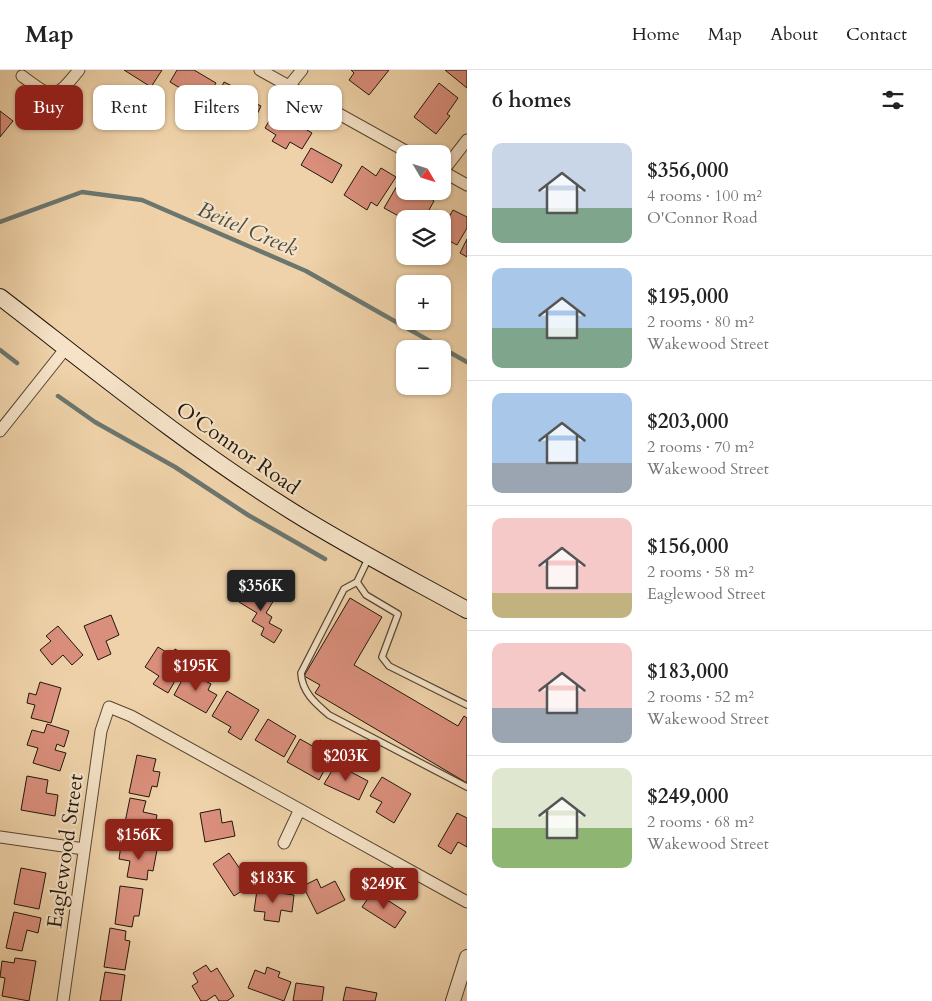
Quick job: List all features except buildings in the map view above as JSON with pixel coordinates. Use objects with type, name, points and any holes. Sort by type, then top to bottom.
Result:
[{"type":"main road","name":"O'Connor Road","points":[[6,302],[188,441],[292,512],[467,610]]},
{"type":"street","points":[[22,76],[44,92],[52,94],[60,92],[79,70]]},
{"type":"street","points":[[260,70],[287,85]]},
{"type":"street","points":[[290,85],[302,70]]},
{"type":"street","points":[[342,116],[396,146]]},
{"type":"street","points":[[451,161],[467,140]]},
{"type":"street","points":[[451,175],[467,184]]},
{"type":"street","points":[[0,431],[66,348]]},
{"type":"street","name":"Eaglewood Street","points":[[63,1001],[101,731],[109,707],[131,716],[299,811]]},
{"type":"street","points":[[284,843],[299,811],[467,902]]},
{"type":"street","points":[[0,837],[84,849]]},
{"type":"street","points":[[453,1001],[467,957]]},
{"type":"lane","points":[[370,556],[357,582],[344,589],[301,674],[301,686],[315,703],[329,714],[467,787]]},
{"type":"lane","points":[[357,582],[366,596],[398,614],[382,657],[389,666],[467,705]]},
{"type":"waterway","name":"Beitel Creek","points":[[0,222],[82,192],[142,200],[306,271],[467,362]]},
{"type":"waterway","points":[[0,350],[17,363]]},
{"type":"waterway","points":[[58,396],[95,422],[175,467],[248,515],[325,559]]}]
